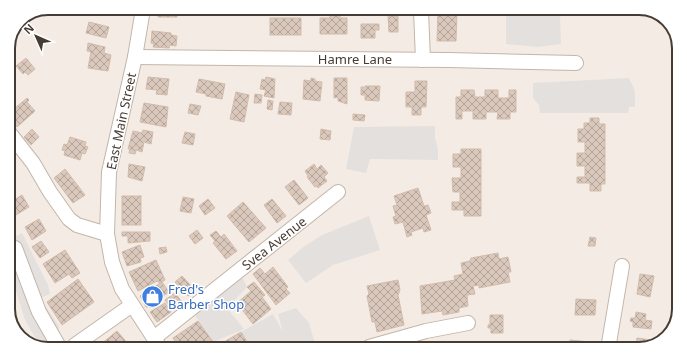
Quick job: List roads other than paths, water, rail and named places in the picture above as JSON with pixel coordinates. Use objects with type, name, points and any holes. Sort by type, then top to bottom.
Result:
[{"type":"street","name":"East Main Street","points":[[142,15],[135,57],[109,172],[107,234],[112,262],[122,289],[156,342]]},
{"type":"street","points":[[422,15],[423,60]]},
{"type":"street","name":"Hamre Lane","points":[[135,57],[576,63]]},
{"type":"street","points":[[15,140],[33,163],[50,192],[69,219],[77,225],[107,234]]},
{"type":"street","name":"Svea Avenue","points":[[156,342],[338,192]]},
{"type":"street","points":[[15,248],[39,312],[56,342]]},
{"type":"street","points":[[609,342],[622,266]]},
{"type":"street","points":[[79,342],[132,305]]},
{"type":"street","points":[[386,342],[420,332],[468,323]]},
{"type":"place","name":"Fred's Barber Shop","points":[[153,296]]}]
